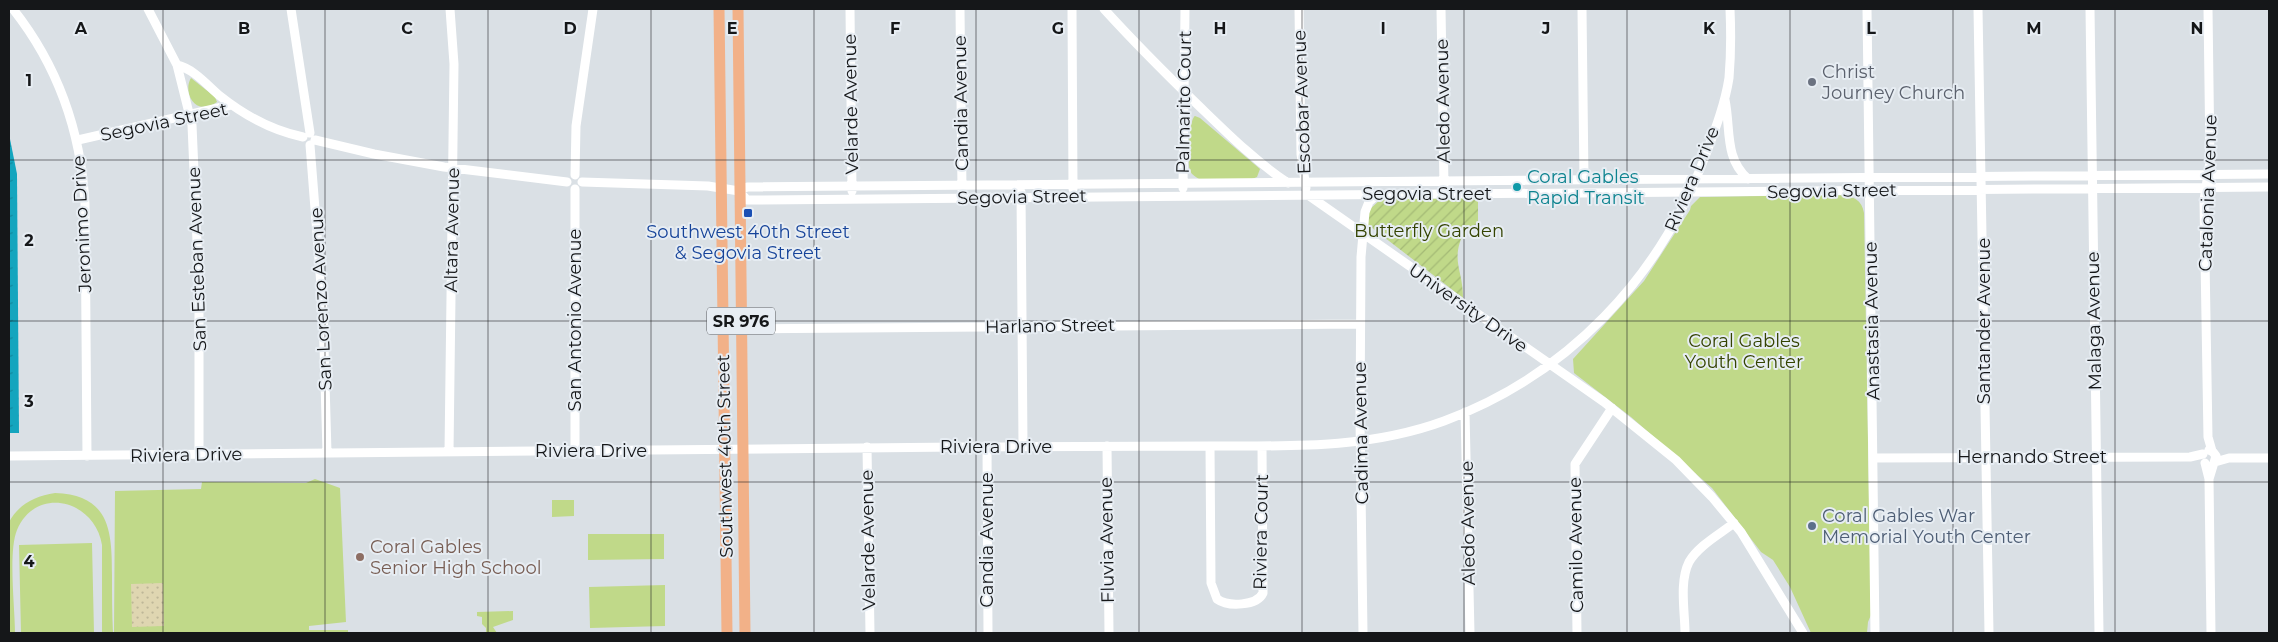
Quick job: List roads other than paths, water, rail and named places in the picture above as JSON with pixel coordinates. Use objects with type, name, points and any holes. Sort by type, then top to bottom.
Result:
[{"type":"main road","name":"Southwest 40th Street","points":[[719,9],[727,633]]},
{"type":"main road","name":"Southwest 40th Street","points":[[738,9],[745,633]]},
{"type":"street","name":"Jeronimo Drive","points":[[13,9],[48,61],[69,109],[78,140],[85,204],[87,456]]},
{"type":"street","name":"San Esteban Avenue","points":[[148,9],[176,65],[191,115],[200,296],[199,454]]},
{"type":"street","name":"San Lorenzo Avenue","points":[[291,9],[310,139],[323,311],[327,453]]},
{"type":"street","name":"Altara Avenue","points":[[449,452],[454,64],[450,9]]},
{"type":"street","points":[[575,175],[576,126],[592,9]]},
{"type":"street","name":"Velarde Avenue","points":[[850,9],[852,198]]},
{"type":"street","name":"Candia Avenue","points":[[960,9],[962,197]]},
{"type":"street","points":[[1072,9],[1073,197]]},
{"type":"street","name":"University Drive","points":[[1104,9],[1185,93],[1246,152],[1612,408],[1676,460],[1734,523],[1803,633]]},
{"type":"street","name":"Palmarito Court","points":[[1183,196],[1185,9]]},
{"type":"street","name":"Escobar Avenue","points":[[1299,9],[1300,154],[1308,195]]},
{"type":"street","name":"Aledo Avenue","points":[[1441,9],[1444,194]]},
{"type":"street","points":[[1582,9],[1584,180]]},
{"type":"street","name":"Riviera Drive","points":[[9,456],[987,446],[1262,446],[1360,442],[1418,429],[1465,412],[1504,394],[1550,365],[1596,327],[1632,287],[1661,247],[1690,192],[1724,100],[1729,77],[1730,9]]},
{"type":"street","name":"Anastasia Avenue","points":[[1866,9],[1876,633]]},
{"type":"street","name":"Santander Avenue","points":[[1978,9],[1989,633]]},
{"type":"street","name":"Malaga Avenue","points":[[2090,9],[2099,633]]},
{"type":"street","name":"Catalonia Avenue","points":[[2208,9],[2210,116],[2208,174],[2204,200],[2211,633]]},
{"type":"street","points":[[176,65],[189,69],[231,105]]},
{"type":"street","points":[[1724,100],[1729,122],[1733,160],[1748,179]]},
{"type":"street","name":"Segovia Street","points":[[78,140],[231,105],[272,127],[310,139],[374,154],[453,168],[567,182]]},
{"type":"street","name":"Segovia Street","points":[[582,182],[721,188],[739,191],[747,187],[2269,174]]},
{"type":"street","points":[[575,175],[580,177],[582,182],[579,188],[575,189],[570,188],[567,182],[569,177],[575,175]]},
{"type":"street","points":[[1021,185],[1023,446]]},
{"type":"street","name":"Segovia Street","points":[[739,191],[747,200],[2269,187]]},
{"type":"street","name":"San Antonio Avenue","points":[[575,189],[575,450]]},
{"type":"street","name":"Cadima Avenue","points":[[1363,633],[1360,324],[1363,234],[1366,208],[1378,194]]},
{"type":"street","name":"Harlano Street","points":[[741,329],[1360,324]]},
{"type":"street","name":"Camilo Avenue","points":[[1577,633],[1575,464],[1612,408]]},
{"type":"street","name":"Aledo Avenue","points":[[1465,412],[1470,633]]},
{"type":"street","name":"Candia Avenue","points":[[987,446],[988,633]]},
{"type":"street","name":"Fluvia Avenue","points":[[1107,446],[1109,633]]},
{"type":"street","name":"Riviera Court","points":[[1210,446],[1211,583],[1217,599],[1232,603],[1254,602],[1263,593],[1262,446]]},
{"type":"street","name":"Velarde Avenue","points":[[867,447],[870,633]]},
{"type":"street","name":"Hernando Street","points":[[1874,458],[1985,456],[2269,458]]},
{"type":"street","points":[[1685,633],[1685,576],[1689,562],[1701,549],[1734,523]]},
{"type":"water","points":[[9,134],[17,174],[19,433],[9,433]]},
{"type":"place","name":"Christ Journey Church","points":[[1812,82]]},
{"type":"place","name":"Coral Gables Rapid Transit","points":[[1517,187]]},
{"type":"place","name":"Southwest 40th Street & Segovia Street","points":[[748,213]]},
{"type":"place","name":"Coral Gables War Memorial Youth Center","points":[[1812,526]]},
{"type":"place","name":"Coral Gables Senior High School","points":[[360,557]]},
{"type":"park label","name":"Butterfly Garden","points":[[1429,231]]},
{"type":"park label","name":"Coral Gables Youth Center","points":[[1744,351]]}]
